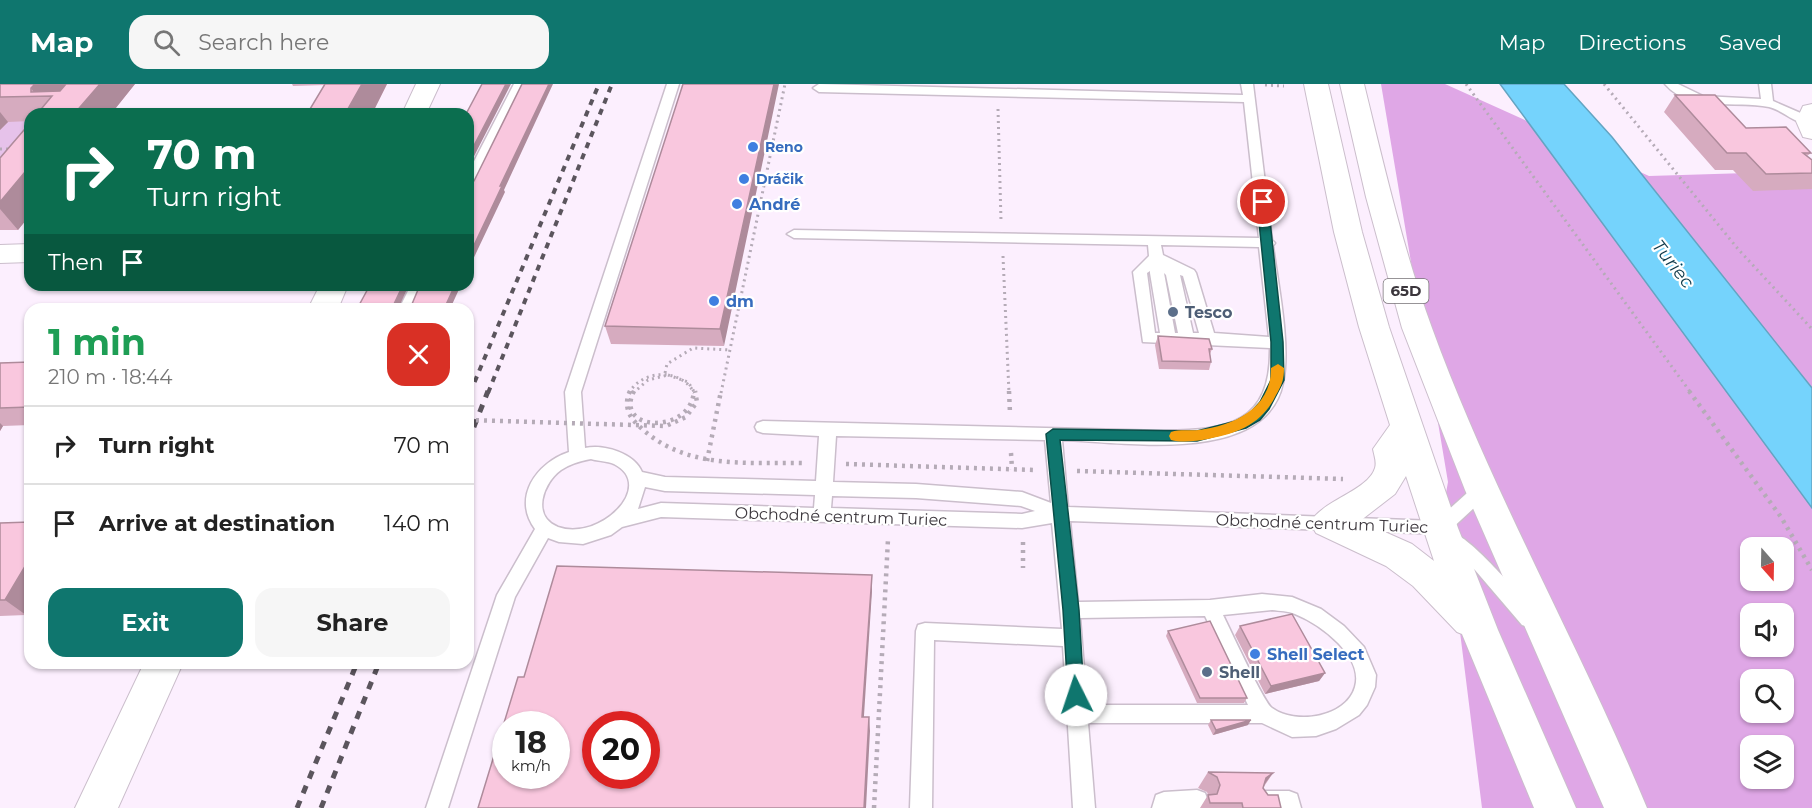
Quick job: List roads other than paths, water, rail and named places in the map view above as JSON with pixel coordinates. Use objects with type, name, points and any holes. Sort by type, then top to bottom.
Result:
[{"type":"main road","points":[[417,108],[428,84]]},
{"type":"main road","name":"65D","points":[[1317,84],[1348,232],[1374,327],[1407,428],[1440,528],[1479,630],[1555,808]]},
{"type":"main road","name":"65D","points":[[1352,84],[1379,197],[1417,328],[1482,490],[1626,808]]},
{"type":"main road","points":[[0,254],[24,253]]},
{"type":"main road","points":[[1328,523],[1381,486],[1392,468],[1390,449],[1407,428]]},
{"type":"main road","points":[[1328,523],[1399,555],[1426,575],[1479,630]]},
{"type":"main road","points":[[96,808],[161,669]]},
{"type":"lane","points":[[474,174],[520,84]]},
{"type":"lane","points":[[578,455],[573,392],[673,84]]},
{"type":"lane","points":[[763,427],[1011,434],[1197,436],[1241,425],[1255,416],[1278,380],[1268,243],[1247,84]]},
{"type":"lane","points":[[1671,84],[1680,94],[1697,99],[1767,103],[1811,121]]},
{"type":"lane","points":[[1765,84],[1767,103]]},
{"type":"lane","points":[[819,88],[1250,99]]},
{"type":"lane","points":[[794,234],[1268,243]]},
{"type":"lane","points":[[1154,242],[1156,257],[1173,273],[1187,338]]},
{"type":"lane","points":[[1156,257],[1140,272],[1148,338],[1208,338],[1277,342]]},
{"type":"lane","points":[[1156,257],[1190,273],[1208,338]]},
{"type":"lane","points":[[822,515],[828,430]]},
{"type":"lane","points":[[1053,434],[1071,610],[1084,808]]},
{"type":"lane","points":[[591,453],[615,456],[626,462],[637,478],[636,500],[621,520],[609,528],[582,537],[568,537],[545,528],[537,520],[532,510],[536,488],[552,468],[578,455],[591,453]]},
{"type":"lane","name":"Obchodné centrum Turiec","points":[[637,478],[665,484],[916,491],[1022,500],[1061,514]]},
{"type":"lane","points":[[1482,490],[1440,528],[1481,565],[1552,645]]},
{"type":"lane","name":"Obchodné centrum Turiec","points":[[621,520],[661,510],[1022,521],[1061,514],[1440,528]]},
{"type":"lane","points":[[437,808],[506,596],[545,528]]},
{"type":"lane","points":[[1071,610],[1210,608],[1272,603],[1292,605],[1315,615],[1338,632],[1357,654],[1366,674],[1363,691],[1352,707],[1335,721],[1312,727],[1293,727],[1263,714],[1078,714]]},
{"type":"lane","points":[[1210,608],[1263,714]]},
{"type":"lane","points":[[921,808],[926,630],[1072,638]]},
{"type":"lane","points":[[1163,808],[1164,802],[1197,801]]},
{"type":"lane","points":[[1264,802],[1288,802],[1290,808]]},
{"type":"water","name":"Turiec","points":[[1500,84],[1564,84],[1612,137],[1812,388],[1812,508]]},
{"type":"railway","points":[[474,383],[599,84]]},
{"type":"railway","points":[[488,393],[612,84]]},
{"type":"railway","points":[[474,427],[488,391]]},
{"type":"railway","points":[[297,808],[355,669]]},
{"type":"railway","points":[[321,808],[377,669]]},
{"type":"place","name":"Reno","points":[[753,147]]},
{"type":"place","name":"Dráčik","points":[[744,179]]},
{"type":"place","name":"André","points":[[737,204]]},
{"type":"place","name":"dm","points":[[714,301]]},
{"type":"place","name":"Tesco","points":[[1173,312]]},
{"type":"place","name":"Shell Select","points":[[1255,654]]},
{"type":"place","name":"Shell","points":[[1207,672]]}]
